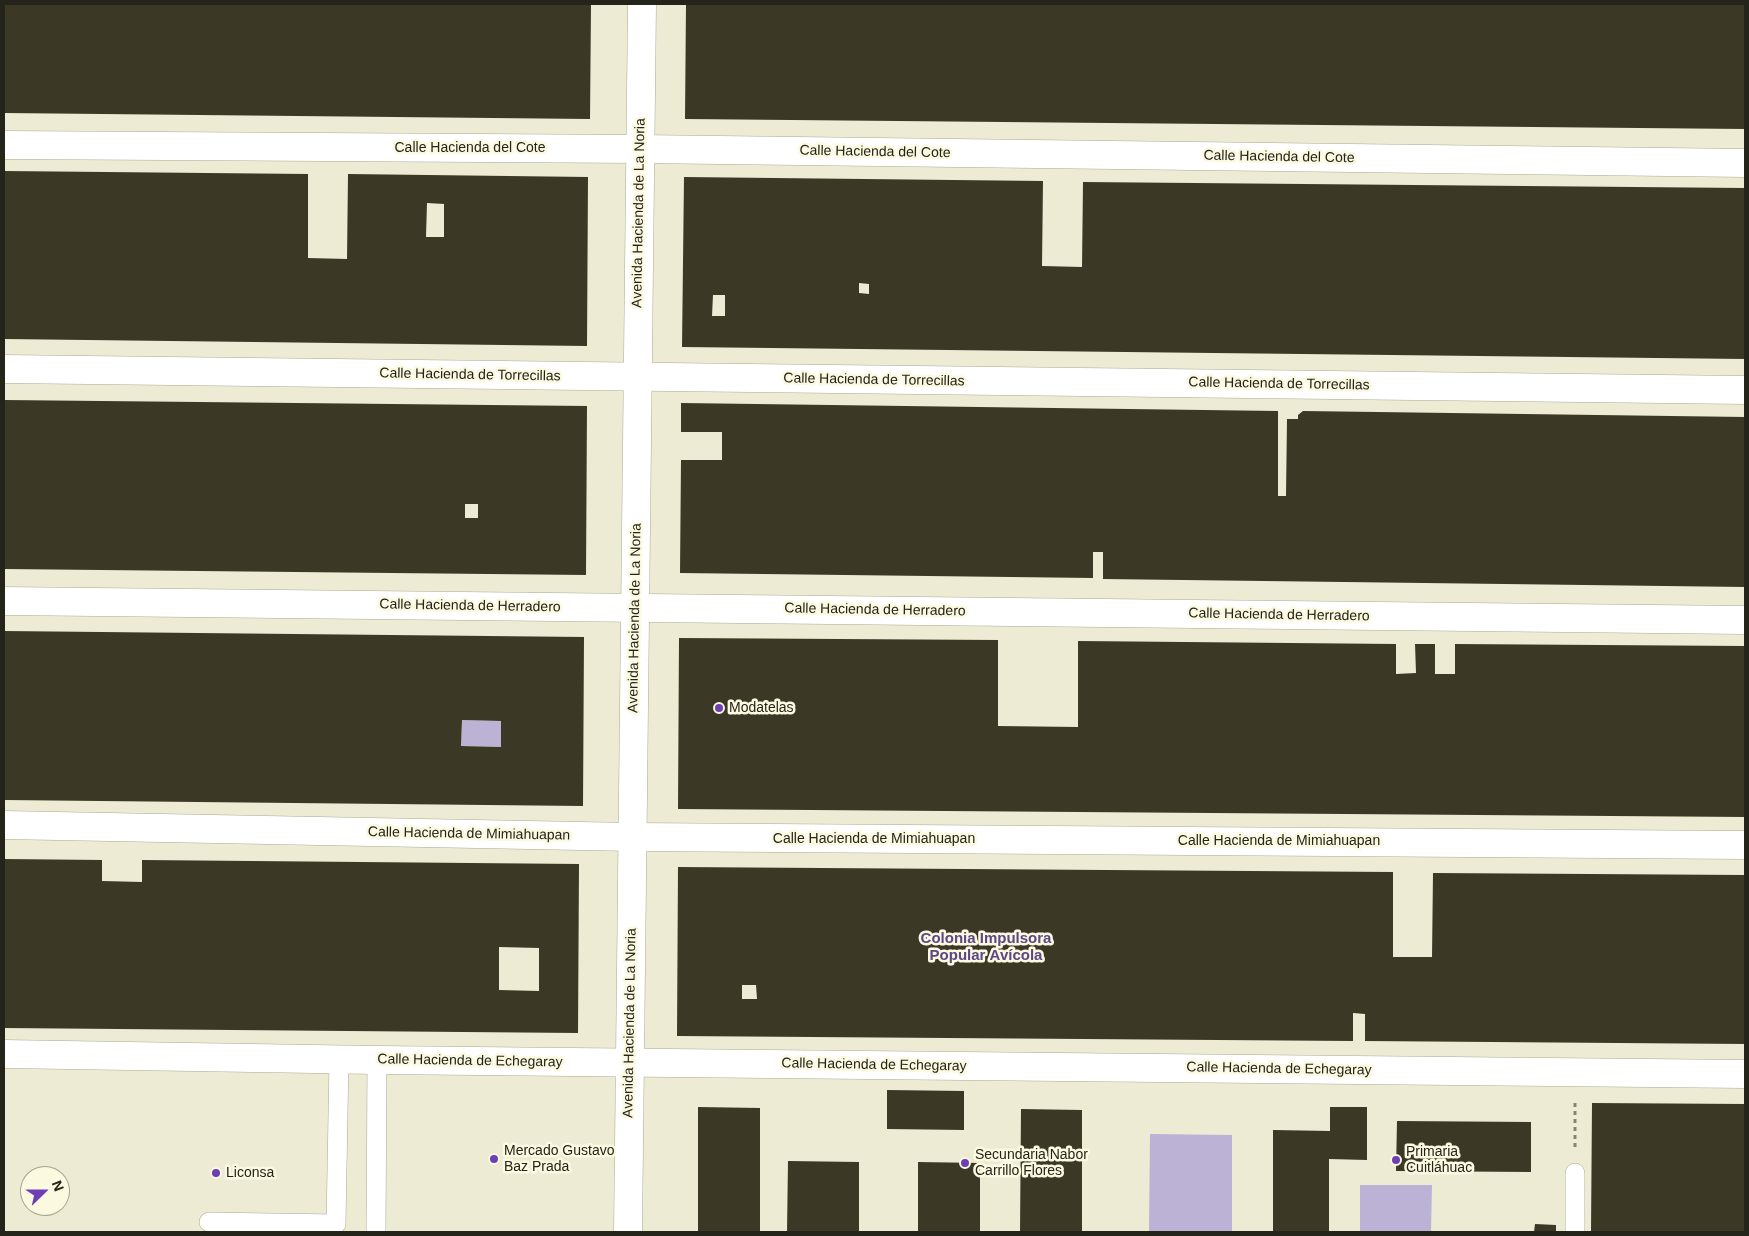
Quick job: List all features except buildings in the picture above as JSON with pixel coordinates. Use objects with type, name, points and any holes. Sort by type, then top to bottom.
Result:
[{"type":"street","name":"Avenida Hacienda de La Noria","points":[[628,1232],[642,4]]},
{"type":"street","name":"Calle Hacienda del Cote","points":[[4,145],[640,149],[1745,163]]},
{"type":"street","name":"Calle Hacienda de Torrecillas","points":[[4,369],[1745,390]]},
{"type":"street","name":"Calle Hacienda de Herradero","points":[[4,601],[1745,620]]},
{"type":"street","name":"Calle Hacienda de Mimiahuapan","points":[[4,825],[632,837],[1745,845]]},
{"type":"street","name":"Calle Hacienda de Echegaray","points":[[4,1054],[338,1060],[1745,1074]]},
{"type":"lane","points":[[209,1222],[336,1224],[338,1060]]},
{"type":"lane","points":[[376,1232],[377,1060]]},
{"type":"lane","points":[[1575,1173],[1575,1232]]},
{"type":"path","points":[[1575,1072],[1575,1173]]},
{"type":"shaded area","points":[[462,720],[501,721],[501,747],[461,746]]},
{"type":"shaded area","points":[[1150,1134],[1232,1135],[1232,1232],[1149,1232]]},
{"type":"shaded area","points":[[1360,1185],[1432,1185],[1431,1232],[1360,1232]]},
{"type":"place","name":"Modatelas","points":[[719,708]]},
{"type":"place","name":"Mercado Gustavo Baz Prada","points":[[494,1159]]},
{"type":"place","name":"Primaria Cuitláhuac","points":[[1396,1160]]},
{"type":"place","name":"Secundaria Nabor Carrillo Flores","points":[[965,1163]]},
{"type":"place","name":"Liconsa","points":[[216,1173]]},
{"type":"district","name":"Colonia Impulsora Popular Avícola","points":[[986,948]]}]
